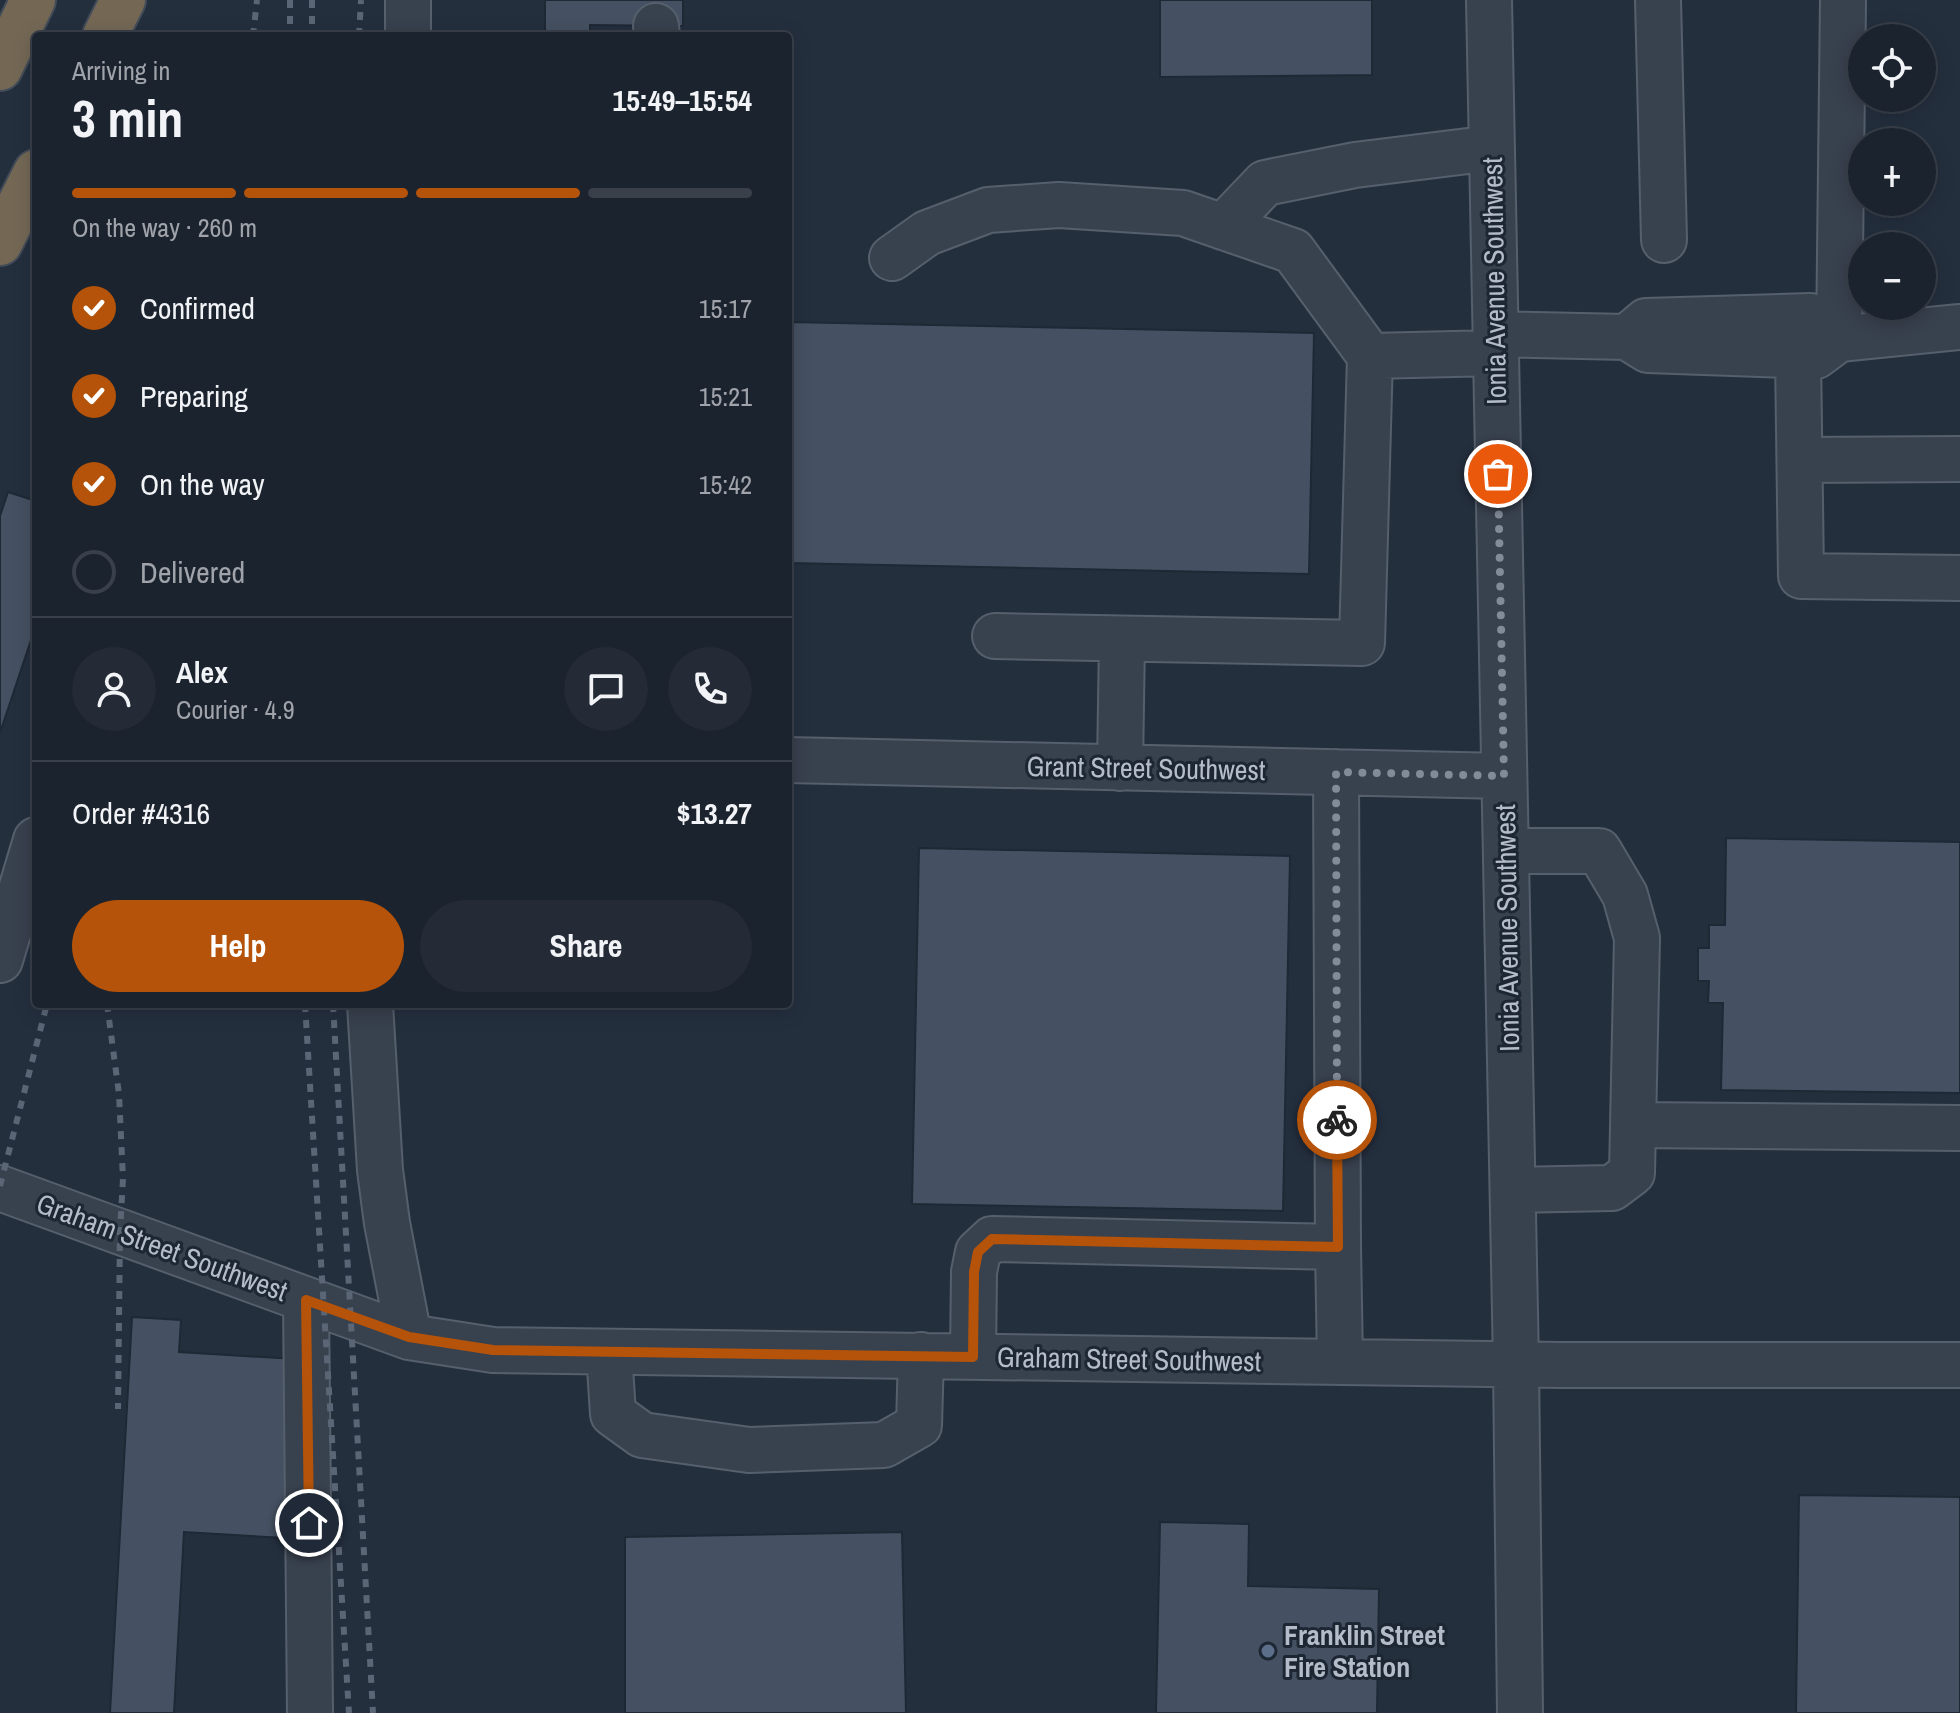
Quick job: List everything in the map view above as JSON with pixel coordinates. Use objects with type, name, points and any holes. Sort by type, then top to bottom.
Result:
[{"type":"highway","points":[[0,68],[33,0]]},
{"type":"highway","points":[[0,243],[32,180]]},
{"type":"street","points":[[408,0],[408,32]]},
{"type":"street","name":"Ionia Avenue Southwest","points":[[1489,0],[1513,1190],[1520,1713]]},
{"type":"street","points":[[1658,0],[1664,240]]},
{"type":"street","points":[[1839,339],[1843,0]]},
{"type":"street","points":[[1223,227],[1265,183],[1355,165],[1492,148]]},
{"type":"street","points":[[892,258],[927,233],[988,210],[1059,205],[1183,213],[1293,251],[1370,356],[1362,643],[995,636]]},
{"type":"street","points":[[1627,337],[1646,321],[1810,316],[1839,339]]},
{"type":"street","points":[[1370,356],[1496,344],[1627,337],[1648,350],[1816,356],[1839,339],[1960,327]]},
{"type":"street","points":[[1798,355],[1801,576],[1960,578]]},
{"type":"street","points":[[1801,460],[1960,459]]},
{"type":"street","points":[[1120,768],[1122,639]]},
{"type":"street","name":"Grant Street Southwest","points":[[792,760],[1504,776]]},
{"type":"street","points":[[1336,772],[1340,1362]]},
{"type":"street","points":[[1506,851],[1599,851],[1625,895],[1637,938],[1632,1173],[1612,1188],[1513,1190]]},
{"type":"street","points":[[0,960],[32,853]]},
{"type":"street","points":[[370,1008],[380,1170],[409,1337]]},
{"type":"street","points":[[1633,1125],[1960,1128]]},
{"type":"street","name":"Graham Street Southwest","points":[[0,1188],[409,1337],[493,1350],[1516,1364],[1960,1365]]},
{"type":"street","points":[[973,1357],[974,1272],[978,1252],[992,1239],[1338,1247]]},
{"type":"street","points":[[306,1300],[310,1713]]},
{"type":"street","points":[[609,1352],[613,1414],[642,1435],[749,1450],[884,1445],[919,1425],[921,1355]]},
{"type":"building","points":[[545,0],[683,0],[683,26],[590,25],[590,32],[545,32]]},
{"type":"building","points":[[1160,0],[1372,0],[1372,75],[1160,77]]},
{"type":"building","points":[[792,322],[1314,333],[1309,574],[792,563]]},
{"type":"building","points":[[8,492],[32,500],[32,637],[0,733],[0,516]]},
{"type":"building","points":[[1726,838],[1960,842],[1960,1093],[1721,1090],[1723,1003],[1708,1003],[1709,981],[1698,981],[1698,948],[1709,948],[1709,925],[1725,925]]},
{"type":"building","points":[[919,848],[1290,856],[1283,1211],[912,1204]]},
{"type":"building","points":[[132,1317],[181,1320],[179,1352],[295,1359],[285,1538],[184,1532],[174,1713],[110,1713]]},
{"type":"building","points":[[1799,1495],[1960,1497],[1960,1713],[1796,1713]]},
{"type":"building","name":"Franklin Street Fire Station","points":[[1160,1522],[1249,1524],[1248,1586],[1379,1589],[1377,1713],[1156,1713]]},
{"type":"building","points":[[902,1532],[906,1713],[625,1713],[625,1537]]},
{"type":"railway","points":[[253,32],[257,0]]},
{"type":"railway","points":[[290,0],[290,32]]},
{"type":"railway","points":[[312,0],[312,32]]},
{"type":"railway","points":[[359,32],[361,0]]},
{"type":"railway","points":[[0,1186],[46,1008]]},
{"type":"railway","points":[[108,1008],[119,1094],[123,1179],[118,1409]]},
{"type":"railway","points":[[305,1008],[349,1713]]},
{"type":"railway","points":[[333,1008],[373,1713]]},
{"type":"way so far","points":[[1337,1120],[1336,772],[1504,776],[1498,474]]},
{"type":"place","name":"Franklin Street Fire Station","points":[[1268,1651]]},
{"type":"route","points":[[309,1523],[306,1300],[409,1337],[493,1350],[973,1357],[974,1272],[978,1252],[992,1239],[1338,1247],[1337,1120]]}]
